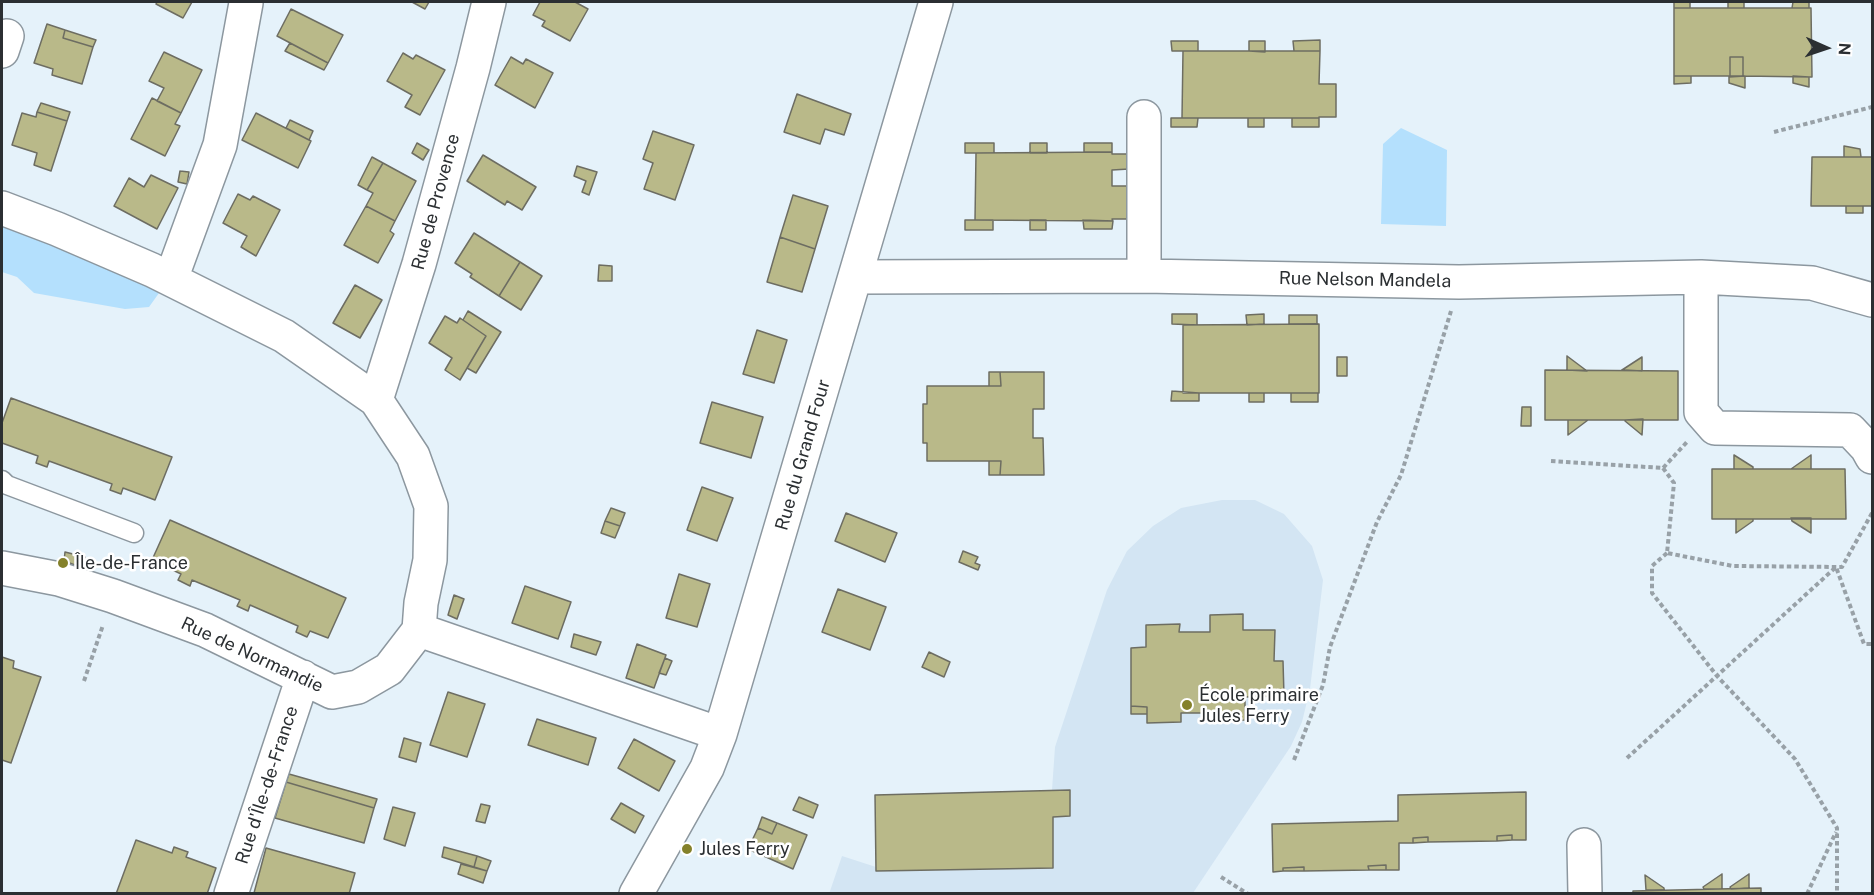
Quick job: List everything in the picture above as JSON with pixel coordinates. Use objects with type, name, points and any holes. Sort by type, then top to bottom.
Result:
[{"type":"street","name":"Rue de Provence","points":[[376,400],[419,264],[489,2]]},
{"type":"street","name":"Rue du Grand Four","points":[[636,894],[707,768],[720,734],[936,2]]},
{"type":"street","points":[[171,279],[220,146],[246,3]]},
{"type":"street","points":[[1144,117],[1144,276]]},
{"type":"street","points":[[2,208],[57,229],[171,279],[284,336],[376,400],[413,456],[431,506],[430,560],[421,603],[419,630],[720,734]]},
{"type":"street","name":"Rue Nelson Mandela","points":[[855,278],[1144,276],[1459,282],[1701,277],[1812,283],[1872,300]]},
{"type":"street","points":[[1701,277],[1701,412],[1715,428],[1850,430],[1867,448],[1872,457]]},
{"type":"street","points":[[2,544],[45,576]]},
{"type":"street","name":"Rue de Normandie","points":[[2,568],[45,576],[113,596],[205,630],[332,692],[358,687],[389,669],[419,630]]},
{"type":"street","name":"Rue d'Île-de-France","points":[[231,894],[303,677]]},
{"type":"street","points":[[1584,846],[1585,894]]},
{"type":"lane","points":[[2,480],[7,485],[134,533]]},
{"type":"path","points":[[1774,132],[1872,107]]},
{"type":"path","points":[[1294,760],[1323,685],[1330,647],[1377,522],[1401,475],[1459,282]]},
{"type":"path","points":[[1663,468],[1708,420]]},
{"type":"path","points":[[1551,461],[1663,468]]},
{"type":"path","points":[[1663,468],[1674,483],[1667,554],[1652,566],[1652,593],[1717,676],[1795,759],[1837,828],[1838,894]]},
{"type":"path","points":[[1667,554],[1733,566],[1842,567],[1872,513]]},
{"type":"path","points":[[1836,567],[1864,644],[1872,644]]},
{"type":"path","points":[[1626,758],[1836,567]]},
{"type":"path","points":[[84,681],[113,596]]},
{"type":"path","points":[[1807,894],[1837,828]]},
{"type":"path","points":[[1221,877],[1248,894]]},
{"type":"path","points":[[1418,894],[1472,894]]},
{"type":"shaded area","points":[[1401,128],[1447,150],[1446,226],[1381,224],[1383,144]]},
{"type":"shaded area","points":[[2,219],[125,268],[159,293],[149,307],[125,309],[34,293],[17,277],[2,272]]},
{"type":"shaded area","name":"École primaire Jules Ferry","points":[[1222,500],[1255,500],[1284,514],[1312,546],[1323,580],[1310,689],[1302,722],[1291,746],[1193,893],[829,894],[842,856],[876,867],[875,795],[1052,790],[1055,747],[1107,590],[1127,551],[1153,526],[1181,508]]},
{"type":"building","points":[[157,2],[192,2],[183,18],[156,4]]},
{"type":"building","points":[[412,2],[429,2],[425,9]]},
{"type":"building","points":[[540,2],[575,2],[588,9],[570,41],[542,26],[545,21],[533,15]]},
{"type":"building","points":[[1674,2],[1690,2],[1690,8],[1674,8]]},
{"type":"building","points":[[1728,2],[1744,2],[1744,8],[1728,8]]},
{"type":"building","points":[[1793,2],[1809,2],[1809,8],[1792,8]]},
{"type":"building","points":[[1674,8],[1811,8],[1812,77],[1743,76],[1743,57],[1730,57],[1730,76],[1674,76]]},
{"type":"building","points":[[291,9],[343,35],[328,63],[277,36]]},
{"type":"building","points":[[47,24],[65,30],[63,38],[93,47],[82,84],[52,75],[53,69],[34,63]]},
{"type":"building","points":[[65,30],[96,40],[93,47],[63,38]]},
{"type":"building","points":[[1320,40],[1320,51],[1294,51],[1293,41]]},
{"type":"building","points":[[1171,41],[1198,41],[1198,51],[1172,51]]},
{"type":"building","points":[[1249,41],[1265,41],[1265,52],[1249,51]]},
{"type":"building","points":[[290,43],[328,63],[324,70],[285,51]]},
{"type":"building","points":[[1183,51],[1320,51],[1319,84],[1336,84],[1336,117],[1182,118]]},
{"type":"building","points":[[164,52],[202,70],[181,113],[157,101],[164,88],[149,81]]},
{"type":"building","points":[[403,53],[413,59],[416,55],[445,70],[420,115],[405,107],[412,95],[387,81]]},
{"type":"building","points":[[511,57],[523,64],[526,59],[553,73],[535,108],[495,85]]},
{"type":"building","points":[[1730,57],[1743,57],[1743,76],[1730,76]]},
{"type":"building","points":[[1674,76],[1691,76],[1691,83],[1674,84]]},
{"type":"building","points":[[1745,76],[1745,88],[1729,83],[1729,77]]},
{"type":"building","points":[[1793,76],[1809,77],[1809,87],[1793,83]]},
{"type":"building","points":[[797,94],[851,114],[844,135],[825,129],[820,144],[784,132]]},
{"type":"building","points":[[152,98],[181,113],[175,124],[180,126],[165,156],[131,139]]},
{"type":"building","points":[[41,103],[70,112],[67,121],[37,112]]},
{"type":"building","points":[[37,112],[67,121],[51,171],[34,165],[37,153],[12,145],[22,113],[36,117]]},
{"type":"building","points":[[256,113],[311,141],[298,168],[242,140]]},
{"type":"building","points":[[1171,118],[1198,118],[1197,127],[1171,127]]},
{"type":"building","points":[[1248,118],[1264,118],[1264,127],[1248,127]]},
{"type":"building","points":[[1292,118],[1319,118],[1319,127],[1292,127]]},
{"type":"building","points":[[290,120],[313,131],[309,140],[286,128]]},
{"type":"building","points":[[653,131],[694,145],[675,200],[644,189],[653,163],[643,159]]},
{"type":"building","points":[[417,143],[429,150],[423,160],[412,153]]},
{"type":"building","points":[[965,143],[994,143],[994,153],[965,153]]},
{"type":"building","points":[[1030,143],[1047,143],[1047,153],[1030,153]]},
{"type":"building","points":[[1084,143],[1112,143],[1112,152],[1084,152]]},
{"type":"building","points":[[1844,146],[1860,149],[1861,157],[1844,157]]},
{"type":"building","points":[[1112,152],[1112,154],[1129,154],[1129,169],[1112,170],[1112,186],[1129,186],[1130,219],[1112,219],[1113,221],[975,220],[976,153]]},
{"type":"building","points":[[483,155],[536,187],[522,210],[507,201],[505,205],[467,181]]},
{"type":"building","points":[[372,157],[383,163],[367,190],[358,185]]},
{"type":"building","points":[[1812,157],[1872,157],[1872,206],[1811,206]]},
{"type":"building","points":[[383,163],[416,181],[395,221],[366,206],[373,193],[367,190]]},
{"type":"building","points":[[577,166],[597,172],[589,195],[582,192],[586,181],[574,176]]},
{"type":"building","points":[[180,171],[189,172],[187,184],[178,182]]},
{"type":"building","points":[[151,175],[178,188],[157,229],[114,206],[129,178],[144,187]]},
{"type":"building","points":[[238,194],[250,200],[253,196],[280,210],[256,256],[241,247],[247,236],[223,223]]},
{"type":"building","points":[[793,195],[828,206],[815,249],[780,237]]},
{"type":"building","points":[[366,206],[395,221],[390,231],[394,234],[378,263],[344,245]]},
{"type":"building","points":[[1846,206],[1863,206],[1863,213],[1846,213]]},
{"type":"building","points":[[965,220],[993,220],[993,230],[965,230]]},
{"type":"building","points":[[1030,220],[1046,220],[1046,230],[1030,230]]},
{"type":"building","points":[[1083,220],[1113,221],[1112,229],[1084,229]]},
{"type":"building","points":[[474,233],[520,262],[499,296],[470,277],[472,274],[455,263]]},
{"type":"building","points":[[780,237],[815,249],[802,292],[767,282]]},
{"type":"building","points":[[520,262],[542,276],[521,310],[499,296]]},
{"type":"building","points":[[599,265],[612,266],[612,281],[598,281]]},
{"type":"building","points":[[355,285],[382,300],[360,338],[333,323]]},
{"type":"building","points":[[468,311],[501,332],[476,373],[467,368],[486,336],[463,320]]},
{"type":"building","points":[[1172,314],[1197,314],[1197,325],[1172,324]]},
{"type":"building","points":[[1264,314],[1264,324],[1247,325],[1246,315]]},
{"type":"building","points":[[1289,315],[1317,315],[1317,324],[1289,324]]},
{"type":"building","points":[[445,316],[457,323],[460,318],[486,336],[460,380],[445,370],[452,358],[429,343]]},
{"type":"building","points":[[1319,324],[1319,393],[1183,393],[1183,325]]},
{"type":"building","points":[[757,330],[787,340],[774,383],[743,374]]},
{"type":"building","points":[[1567,356],[1587,371],[1567,370]]},
{"type":"building","points":[[1337,357],[1347,357],[1347,376],[1337,376]]},
{"type":"building","points":[[1642,357],[1642,371],[1622,370]]},
{"type":"building","points":[[1545,370],[1678,371],[1678,420],[1545,420]]},
{"type":"building","points":[[989,372],[1000,372],[1001,386],[989,386]]},
{"type":"building","points":[[1000,372],[1044,372],[1044,409],[1033,409],[1033,438],[1043,438],[1044,475],[1000,475],[1001,461],[927,461],[927,443],[923,443],[923,404],[927,404],[927,386],[1001,386]]},
{"type":"building","points":[[1172,391],[1199,393],[1199,401],[1171,401]]},
{"type":"building","points":[[1249,393],[1264,393],[1264,402],[1249,402]]},
{"type":"building","points":[[1291,393],[1318,393],[1318,402],[1291,402]]},
{"type":"building","points":[[11,398],[172,457],[155,500],[123,488],[121,494],[110,490],[112,484],[49,461],[47,467],[36,463],[38,456],[2,443],[2,423]]},
{"type":"building","points":[[712,402],[763,417],[751,458],[700,443]]},
{"type":"building","points":[[1522,407],[1531,407],[1531,426],[1521,426]]},
{"type":"building","points":[[1643,419],[1642,435],[1625,421],[1625,420]]},
{"type":"building","points":[[1568,420],[1588,420],[1568,435]]},
{"type":"building","points":[[1734,455],[1753,467],[1753,469],[1734,469]]},
{"type":"building","points":[[1811,455],[1811,469],[1791,469]]},
{"type":"building","points":[[989,461],[1001,461],[1000,475],[989,475]]},
{"type":"building","points":[[1712,469],[1845,469],[1846,519],[1712,519]]},
{"type":"building","points":[[702,487],[733,498],[717,541],[687,530]]},
{"type":"building","points":[[611,508],[625,513],[620,526],[605,521]]},
{"type":"building","points":[[846,513],[897,533],[885,562],[835,541]]},
{"type":"building","points":[[1791,518],[1811,518],[1811,533],[1792,521]]},
{"type":"building","points":[[1736,519],[1753,519],[1753,521],[1736,533]]},
{"type":"building","points":[[170,520],[346,598],[328,638],[310,631],[307,637],[296,632],[298,626],[250,605],[248,611],[237,606],[240,600],[192,580],[190,586],[178,580],[181,574],[152,560]]},
{"type":"building","points":[[605,521],[620,526],[615,538],[601,533]]},
{"type":"building","points":[[963,551],[978,557],[975,563],[980,565],[978,570],[959,562]]},
{"type":"building","points":[[65,552],[85,557],[83,568],[64,561]]},
{"type":"building","points":[[679,574],[710,584],[697,627],[666,618]]},
{"type":"building","points":[[525,586],[571,602],[558,639],[512,623]]},
{"type":"building","points":[[838,589],[886,607],[870,650],[822,632]]},
{"type":"building","points":[[454,595],[464,599],[457,619],[448,615]]},
{"type":"building","points":[[1243,614],[1243,630],[1275,630],[1274,661],[1283,661],[1284,696],[1245,697],[1245,720],[1211,721],[1211,713],[1181,713],[1181,722],[1147,723],[1147,707],[1131,706],[1131,648],[1146,647],[1146,625],[1180,624],[1179,632],[1210,632],[1210,615]]},
{"type":"building","points":[[574,634],[601,642],[596,655],[571,647]]},
{"type":"building","points":[[637,644],[666,655],[654,688],[626,678]]},
{"type":"building","points":[[929,652],[950,662],[944,677],[922,667]]},
{"type":"building","points":[[2,657],[14,661],[13,668],[41,677],[11,763],[2,760]]},
{"type":"building","points":[[665,658],[672,661],[666,675],[659,673]]},
{"type":"building","points":[[448,692],[485,704],[467,757],[430,745]]},
{"type":"building","points":[[1131,706],[1147,707],[1147,714],[1131,714]]},
{"type":"building","points":[[537,719],[596,738],[588,765],[528,745]]},
{"type":"building","points":[[404,738],[421,743],[416,762],[399,757]]},
{"type":"building","points":[[634,739],[675,761],[659,791],[618,768]]},
{"type":"building","points":[[289,774],[377,799],[374,808],[286,782]]},
{"type":"building","points":[[286,782],[374,808],[364,843],[275,818]]},
{"type":"building","points":[[1070,790],[1070,816],[1053,817],[1053,868],[876,871],[875,795]]},
{"type":"building","points":[[1526,792],[1526,840],[1512,840],[1512,835],[1497,836],[1497,841],[1428,842],[1428,837],[1413,838],[1413,843],[1399,843],[1399,870],[1386,870],[1386,865],[1368,866],[1369,870],[1304,871],[1304,867],[1283,868],[1283,871],[1273,872],[1272,824],[1398,821],[1398,795]]},
{"type":"building","points":[[799,797],[818,805],[813,818],[793,810]]},
{"type":"building","points":[[621,803],[644,816],[635,833],[611,819]]},
{"type":"building","points":[[481,804],[490,806],[485,823],[476,821]]},
{"type":"building","points":[[393,807],[415,813],[405,846],[384,839]]},
{"type":"building","points":[[762,817],[777,823],[772,834],[758,828]]},
{"type":"building","points":[[777,823],[807,835],[793,869],[748,849],[758,828],[772,834]]},
{"type":"building","points":[[1512,835],[1512,840],[1497,841],[1497,836]]},
{"type":"building","points":[[1428,837],[1428,842],[1413,843],[1413,838]]},
{"type":"building","points":[[136,840],[172,853],[174,847],[188,852],[186,857],[216,868],[207,894],[116,894]]},
{"type":"building","points":[[444,847],[477,856],[474,867],[442,857]]},
{"type":"building","points":[[266,848],[355,873],[349,894],[254,893]]},
{"type":"building","points":[[477,856],[491,861],[487,871],[474,867]]},
{"type":"building","points":[[461,864],[487,871],[483,883],[458,874]]},
{"type":"building","points":[[1386,865],[1386,870],[1369,870],[1368,866]]},
{"type":"building","points":[[1304,867],[1304,871],[1283,871],[1283,868]]},
{"type":"building","points":[[1722,874],[1722,889],[1704,889],[1703,887]]},
{"type":"building","points":[[1749,874],[1749,888],[1731,889],[1730,887]]},
{"type":"building","points":[[1645,875],[1664,888],[1664,890],[1646,890]]},
{"type":"building","points":[[1761,888],[1761,894],[1633,894],[1633,891]]},
{"type":"place","name":"Île-de-France","points":[[63,563]]},
{"type":"place","name":"École primaire Jules Ferry","points":[[1187,705]]},
{"type":"place","name":"Jules Ferry","points":[[687,849]]}]
